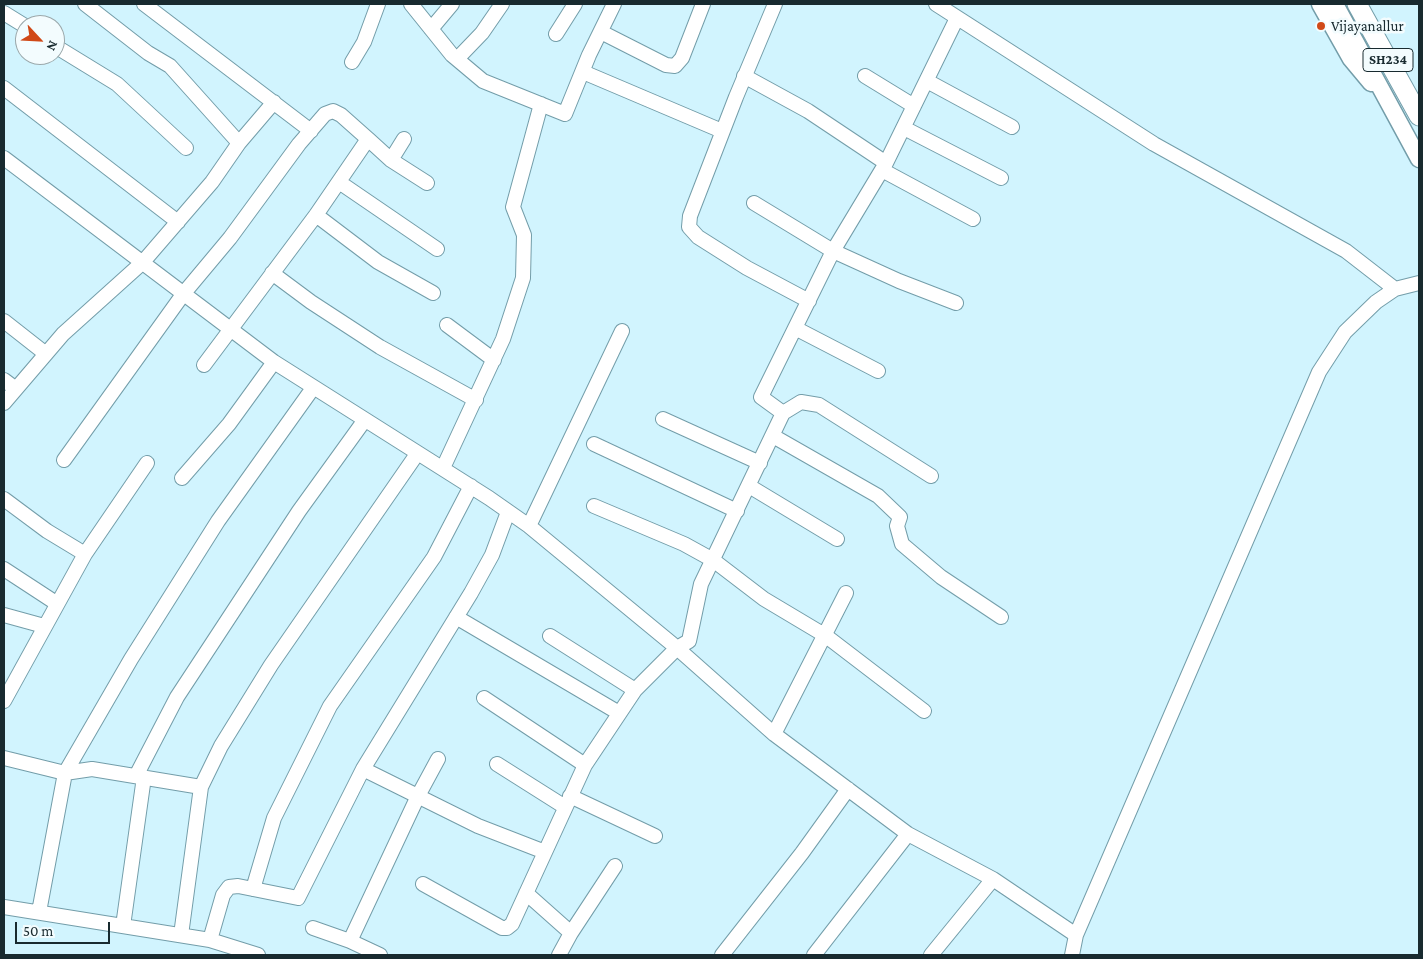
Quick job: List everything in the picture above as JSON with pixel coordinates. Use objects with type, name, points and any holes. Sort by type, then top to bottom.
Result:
[{"type":"highway","name":"SH234","points":[[1357,4],[1419,116]]},
{"type":"main road","points":[[1320,4],[1350,59],[1386,96]]},
{"type":"main road","points":[[1335,4],[1419,159]]},
{"type":"street","points":[[85,4],[170,66],[239,143]]},
{"type":"street","points":[[144,4],[163,9],[311,131]]},
{"type":"street","points":[[352,62],[364,42],[378,4]]},
{"type":"street","points":[[411,4],[457,59],[483,81],[565,114],[582,72],[614,4]]},
{"type":"street","points":[[431,29],[452,4]]},
{"type":"street","points":[[457,59],[482,33],[502,4]]},
{"type":"street","points":[[556,34],[575,4]]},
{"type":"street","points":[[601,32],[666,65],[675,66],[682,58],[703,4]]},
{"type":"street","points":[[775,4],[722,131],[690,216],[689,227],[698,237],[739,263],[809,301]]},
{"type":"street","points":[[936,4],[1154,144],[1346,251],[1395,289]]},
{"type":"street","points":[[4,13],[15,20]]},
{"type":"street","points":[[783,413],[760,397],[833,251],[884,167],[958,18]]},
{"type":"street","points":[[65,52],[117,84],[186,148]]},
{"type":"street","points":[[582,72],[722,131]]},
{"type":"street","points":[[744,76],[808,110],[884,167],[972,219]]},
{"type":"street","points":[[865,76],[914,106]]},
{"type":"street","points":[[927,81],[1012,127]]},
{"type":"street","points":[[4,88],[178,222]]},
{"type":"street","points":[[4,403],[64,334],[143,262],[212,182],[239,143],[274,102]]},
{"type":"street","points":[[443,468],[503,340],[523,278],[524,235],[513,207],[541,104]]},
{"type":"street","points":[[64,460],[184,293],[230,238],[325,114],[334,111],[341,115],[391,160],[427,182]]},
{"type":"street","points":[[904,128],[1001,178]]},
{"type":"street","points":[[204,364],[316,215],[368,139]]},
{"type":"street","points":[[391,160],[404,139]]},
{"type":"street","points":[[4,158],[274,362],[364,421],[471,486],[529,526],[677,648],[774,734],[908,834],[993,879],[1076,935]]},
{"type":"street","points":[[339,182],[437,249]]},
{"type":"street","points":[[754,203],[833,251],[898,281],[956,303]]},
{"type":"street","points":[[316,215],[378,262],[434,293]]},
{"type":"street","points":[[272,273],[311,302],[380,347],[476,400]]},
{"type":"street","points":[[1073,955],[1076,935],[1319,372],[1345,332],[1376,302],[1395,289],[1419,283]]},
{"type":"street","points":[[4,321],[46,354]]},
{"type":"street","points":[[447,325],[494,360]]},
{"type":"street","points":[[796,328],[878,371]]},
{"type":"street","points":[[529,526],[622,331]]},
{"type":"street","points":[[182,478],[229,424],[274,362]]},
{"type":"street","points":[[4,380],[16,390]]},
{"type":"street","points":[[38,912],[65,773],[131,659],[218,521],[313,388]]},
{"type":"street","points":[[423,884],[502,928],[507,928],[512,924],[585,765],[635,690],[677,648],[689,641],[701,584],[783,413],[801,402],[819,405],[931,476]]},
{"type":"street","points":[[663,419],[760,463]]},
{"type":"street","points":[[123,926],[140,776],[177,696],[299,511],[364,421]]},
{"type":"street","points":[[772,436],[878,496],[900,517],[897,526],[902,544],[941,577],[1001,617]]},
{"type":"street","points":[[594,444],[737,511]]},
{"type":"street","points":[[181,935],[201,787],[221,746],[271,665],[417,454]]},
{"type":"street","points":[[4,701],[85,554],[147,463]]},
{"type":"street","points":[[253,889],[274,818],[330,706],[434,557],[471,486]]},
{"type":"street","points":[[749,486],[837,539]]},
{"type":"street","points":[[4,499],[47,531],[85,554]]},
{"type":"street","points":[[594,506],[684,544],[713,560],[764,599],[826,636],[924,711]]},
{"type":"street","points":[[210,940],[223,895],[229,887],[253,889],[298,898],[364,769],[492,555],[508,512]]},
{"type":"street","points":[[4,569],[56,604]]},
{"type":"street","points":[[774,734],[826,636],[846,593]]},
{"type":"street","points":[[4,615],[44,626]]},
{"type":"street","points":[[456,617],[619,713]]},
{"type":"street","points":[[550,636],[635,690]]},
{"type":"street","points":[[484,698],[585,765]]},
{"type":"street","points":[[4,758],[65,773],[92,769],[201,787]]},
{"type":"street","points":[[350,941],[418,796],[438,759]]},
{"type":"street","points":[[497,764],[568,801],[655,836]]},
{"type":"street","points":[[364,769],[478,826],[545,852]]},
{"type":"street","points":[[722,955],[802,853],[848,789]]},
{"type":"street","points":[[814,955],[908,834]]},
{"type":"street","points":[[559,955],[571,933],[615,866]]},
{"type":"street","points":[[932,955],[993,879]]},
{"type":"street","points":[[526,894],[571,933]]},
{"type":"street","points":[[4,907],[210,940],[250,954]]},
{"type":"street","points":[[313,928],[350,941],[380,955]]},
{"type":"place","name":"Vijayanallur","points":[[1321,26]]}]
